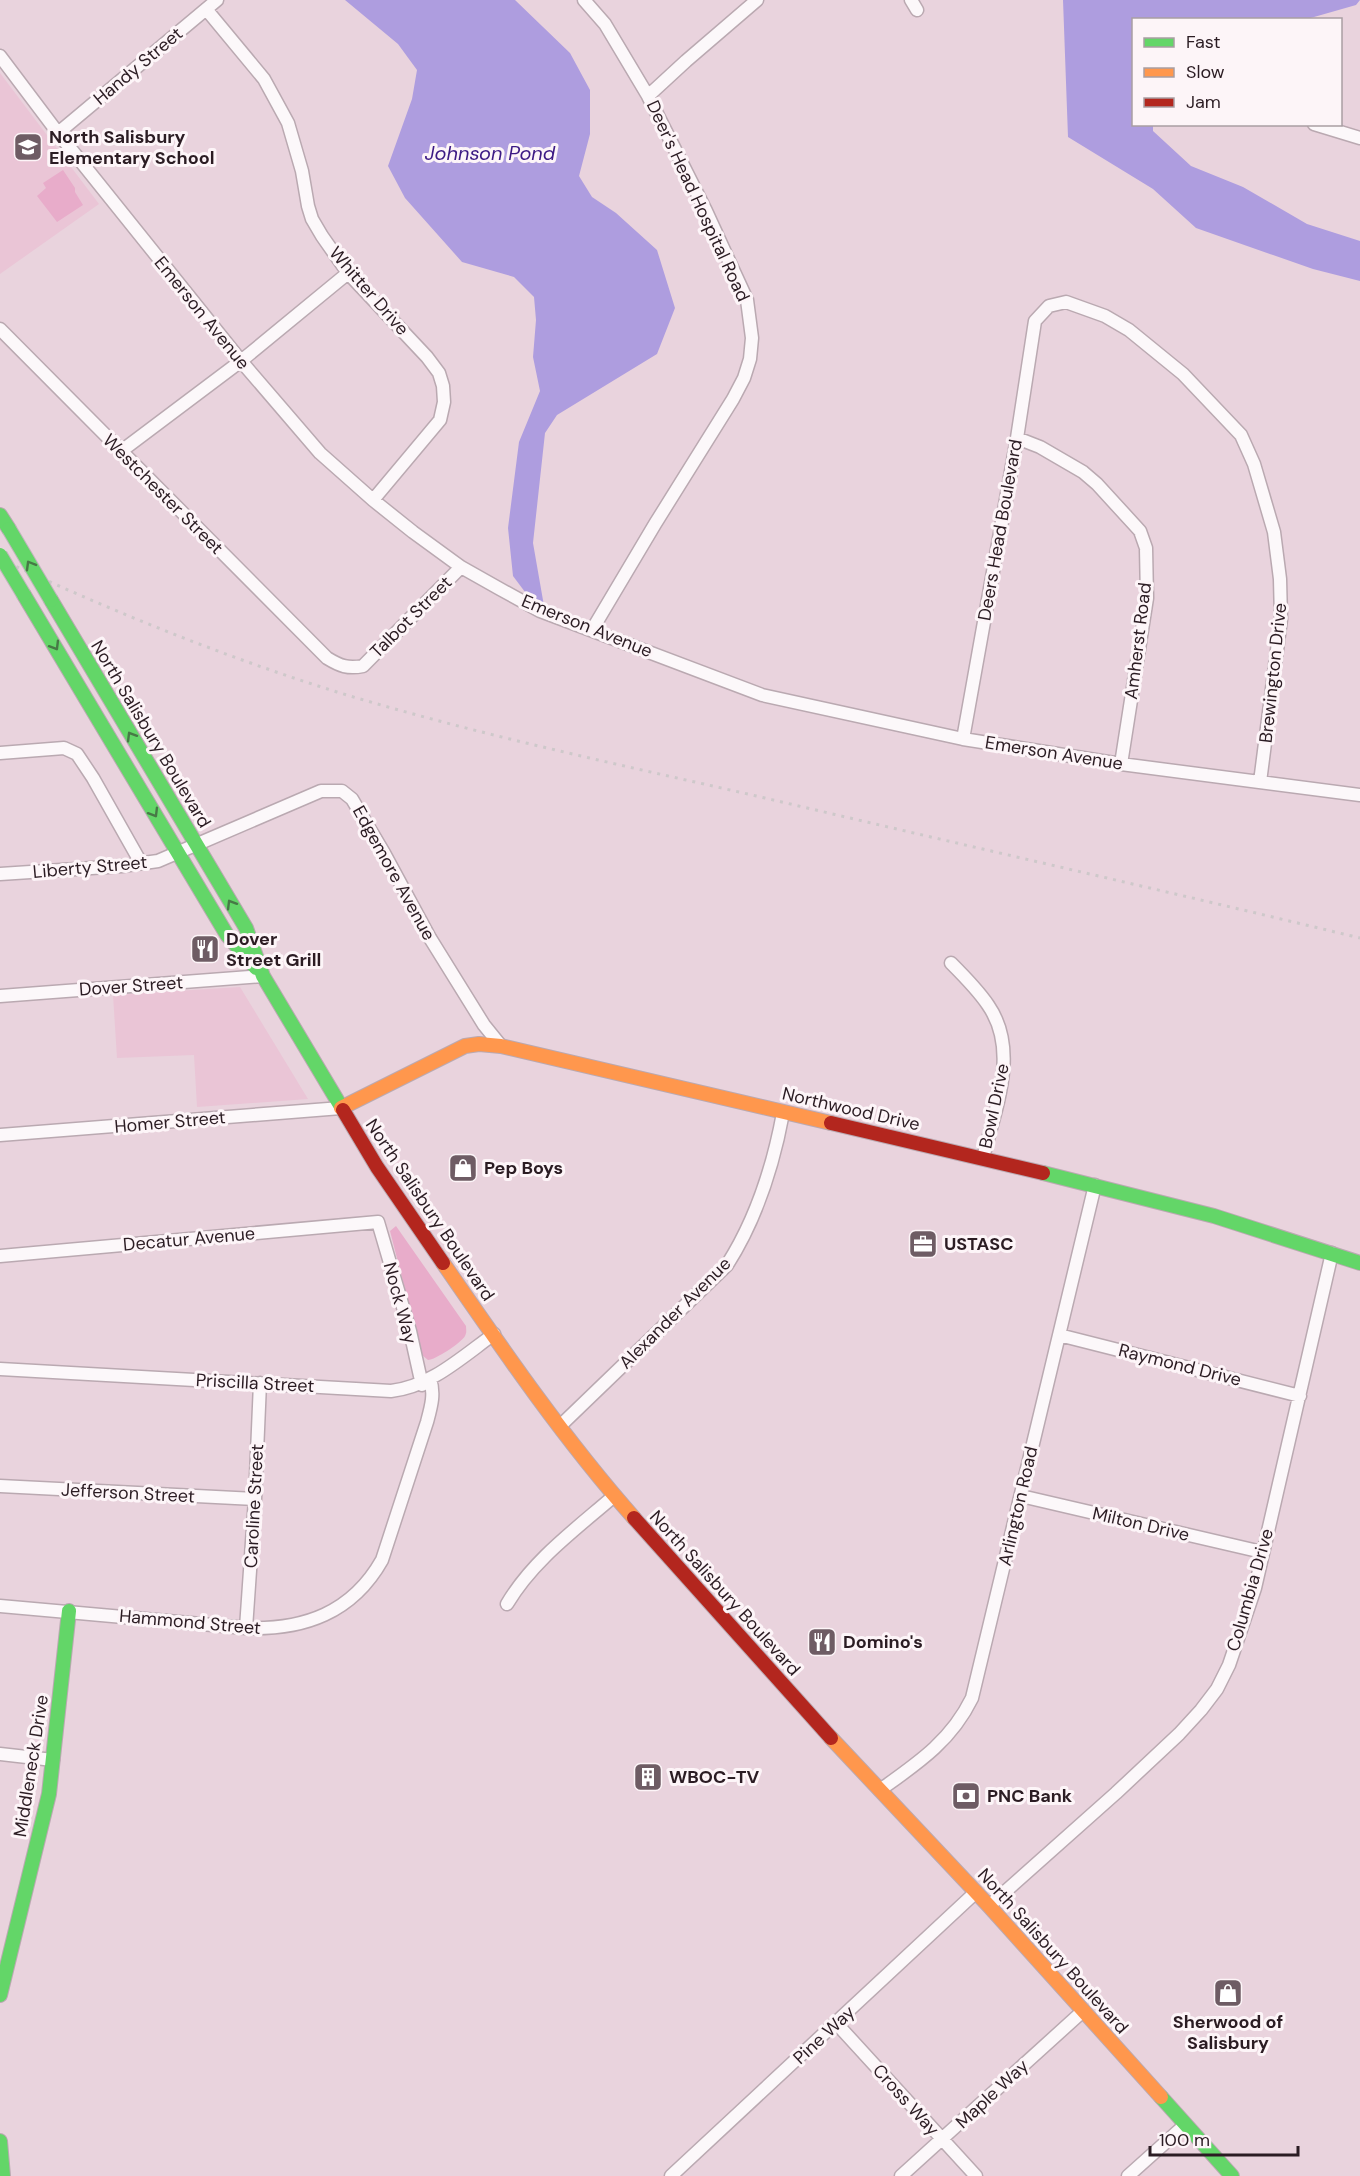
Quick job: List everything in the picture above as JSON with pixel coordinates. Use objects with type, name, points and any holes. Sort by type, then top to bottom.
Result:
[{"type":"main road","name":"North Salisbury Boulevard","points":[[0,515],[246,928],[263,976]]},
{"type":"main road","name":"North Salisbury Boulevard","points":[[0,555],[227,935],[263,976],[385,1180],[560,1426],[614,1496],[679,1571],[989,1906],[1232,2176]]},
{"type":"main road","name":"Northwood Drive","points":[[341,1108],[446,1053],[479,1044],[501,1046],[1095,1185],[1214,1216],[1360,1263]]},
{"type":"main road","name":"Middleneck Drive","points":[[0,1995],[9,1949],[44,1823],[69,1611]]},
{"type":"main road","points":[[0,2141],[3,2176]]},
{"type":"street","name":"Handy Street","points":[[58,133],[217,0]]},
{"type":"street","name":"Deer's Head Hospital Road","points":[[584,0],[605,24],[648,96],[706,211],[747,300],[752,338],[750,359],[744,378],[733,399],[592,630]]},
{"type":"street","points":[[648,96],[757,0]]},
{"type":"street","name":"Whitter Drive","points":[[206,9],[264,79],[288,123],[302,171],[304,192],[312,219],[348,273],[427,357],[439,373],[444,402],[440,420],[373,500]]},
{"type":"street","name":"Emerson Avenue","points":[[0,56],[58,133],[241,361],[320,453],[373,500],[461,567],[540,611],[762,695],[963,739],[1121,764],[1314,787],[1360,795]]},
{"type":"street","points":[[1321,126],[1360,138]]},
{"type":"street","points":[[120,452],[241,361],[348,273]]},
{"type":"street","name":"Brewington Drive","points":[[1035,321],[1049,306],[1066,302],[1105,316],[1130,330],[1183,374],[1241,435],[1254,464],[1269,512],[1281,579],[1281,619],[1260,782]]},
{"type":"street","name":"Deers Head Boulevard","points":[[963,739],[1017,438],[1035,321]]},
{"type":"street","name":"Westchester Street","points":[[0,329],[327,658]]},
{"type":"street","name":"Amherst Road","points":[[1017,438],[1040,447],[1083,472],[1140,531],[1146,548],[1147,598],[1121,764]]},
{"type":"street","name":"Talbot Street","points":[[327,658],[340,666],[352,668],[363,666],[461,567]]},
{"type":"street","points":[[0,753],[64,748],[77,754],[84,762],[141,863]]},
{"type":"street","name":"Edgemore Avenue","points":[[178,853],[321,791],[342,791],[352,799],[430,938],[483,1025],[501,1046]]},
{"type":"street","name":"Liberty Street","points":[[0,874],[158,861],[178,853]]},
{"type":"street","name":"Bowl Drive","points":[[951,963],[989,1006],[1000,1029],[1004,1049],[1004,1070],[983,1158]]},
{"type":"street","name":"Dover Street","points":[[0,996],[263,976]]},
{"type":"street","name":"Homer Street","points":[[0,1135],[341,1108]]},
{"type":"street","name":"Alexander Avenue","points":[[560,1426],[727,1265],[739,1247],[760,1202],[775,1154],[783,1113]]},
{"type":"street","name":"Arlington Road","points":[[880,1790],[927,1757],[957,1724],[972,1698],[1095,1185]]},
{"type":"street","name":"Decatur Avenue","points":[[0,1256],[378,1222]]},
{"type":"street","name":"Nock Way","points":[[378,1222],[426,1382]]},
{"type":"street","name":"Columbia Drive","points":[[989,1906],[1116,1793],[1201,1710],[1217,1689],[1229,1665],[1247,1615],[1332,1253]]},
{"type":"street","name":"Priscilla Street","points":[[0,1369],[405,1390],[426,1382],[494,1334]]},
{"type":"street","name":"Raymond Drive","points":[[1059,1335],[1300,1396]]},
{"type":"street","name":"Hammond Street","points":[[0,1606],[273,1629],[321,1617],[354,1596],[373,1576],[390,1539],[432,1401],[433,1388],[426,1382]]},
{"type":"street","name":"Caroline Street","points":[[246,1628],[260,1383]]},
{"type":"street","name":"Jefferson Street","points":[[0,1486],[255,1499]]},
{"type":"street","points":[[507,1604],[516,1588],[537,1564],[614,1496]]},
{"type":"street","name":"Milton Drive","points":[[1021,1496],[1262,1552]]},
{"type":"street","points":[[0,1754],[53,1760]]},
{"type":"street","name":"Pine Way","points":[[671,2176],[837,2024],[976,1892]]},
{"type":"street","name":"Maple Way","points":[[901,2176],[1083,2011]]},
{"type":"street","name":"Cross Way","points":[[837,2024],[976,2176]]},
{"type":"street","points":[[1128,2176],[1185,2125]]},
{"type":"shaded area","name":"North Salisbury Elementary School","points":[[0,73],[99,204],[0,274]]},
{"type":"shaded area","points":[[63,170],[83,205],[57,222],[37,196],[46,188],[43,183]]},
{"type":"shaded area","points":[[240,987],[308,1099],[197,1107],[194,1055],[117,1058],[113,995]]},
{"type":"shaded area","points":[[396,1226],[466,1326],[463,1339],[448,1351],[428,1360],[422,1355],[390,1231]]},
{"type":"water","name":"Johnson Pond","points":[[345,0],[515,0],[570,53],[590,90],[590,134],[579,176],[592,197],[616,213],[657,250],[675,308],[657,354],[557,415],[545,433],[533,543],[544,606],[531,600],[513,576],[508,528],[519,442],[540,391],[533,357],[536,320],[534,297],[514,277],[462,262],[405,198],[388,166],[412,99],[417,70],[398,44]]},
{"type":"water","points":[[1063,0],[1360,0],[1356,5],[1310,18],[1132,18],[1132,126],[1153,126],[1153,131],[1191,166],[1243,187],[1307,224],[1360,241],[1360,281],[1313,269],[1196,228],[1153,189],[1068,137]]},
{"type":"railway","points":[[0,559],[124,614],[209,648],[390,708],[550,749],[1360,938]]},
{"type":"traffic: fast","points":[[0,515],[9,529]]},
{"type":"traffic: fast","points":[[9,529],[51,600]]},
{"type":"traffic: fast","points":[[0,555],[24,595]]},
{"type":"traffic: fast","points":[[24,595],[227,935],[256,968]]},
{"type":"traffic: fast","points":[[51,600],[246,928],[263,976],[343,1110]]},
{"type":"traffic: fast","points":[[1043,1173],[1214,1216],[1360,1263]]},
{"type":"traffic: fast","points":[[0,1995],[49,1794],[69,1611]]},
{"type":"traffic: fast","points":[[1161,2097],[1232,2176]]},
{"type":"traffic: fast","points":[[0,2141],[3,2176]]},
{"type":"traffic: slow","points":[[341,1108],[465,1046],[479,1044],[501,1046],[831,1123]]},
{"type":"traffic: slow","points":[[443,1263],[559,1426],[634,1518]]},
{"type":"traffic: slow","points":[[831,1738],[989,1906],[1161,2097]]},
{"type":"traffic: jam","points":[[343,1110],[377,1167],[443,1263]]},
{"type":"traffic: jam","points":[[831,1123],[1043,1173]]},
{"type":"traffic: jam","points":[[634,1518],[831,1738]]},
{"type":"place","name":"North Salisbury Elementary School","points":[[28,147]]},
{"type":"place","name":"Dover Street Grill","points":[[205,949]]},
{"type":"place","name":"Pep Boys","points":[[463,1168]]},
{"type":"place","name":"USTASC","points":[[923,1244]]},
{"type":"place","name":"Domino's","points":[[822,1642]]},
{"type":"place","name":"WBOC-TV","points":[[648,1777]]},
{"type":"place","name":"PNC Bank","points":[[966,1796]]},
{"type":"place","name":"Sherwood of Salisbury","points":[[1228,1993]]}]
